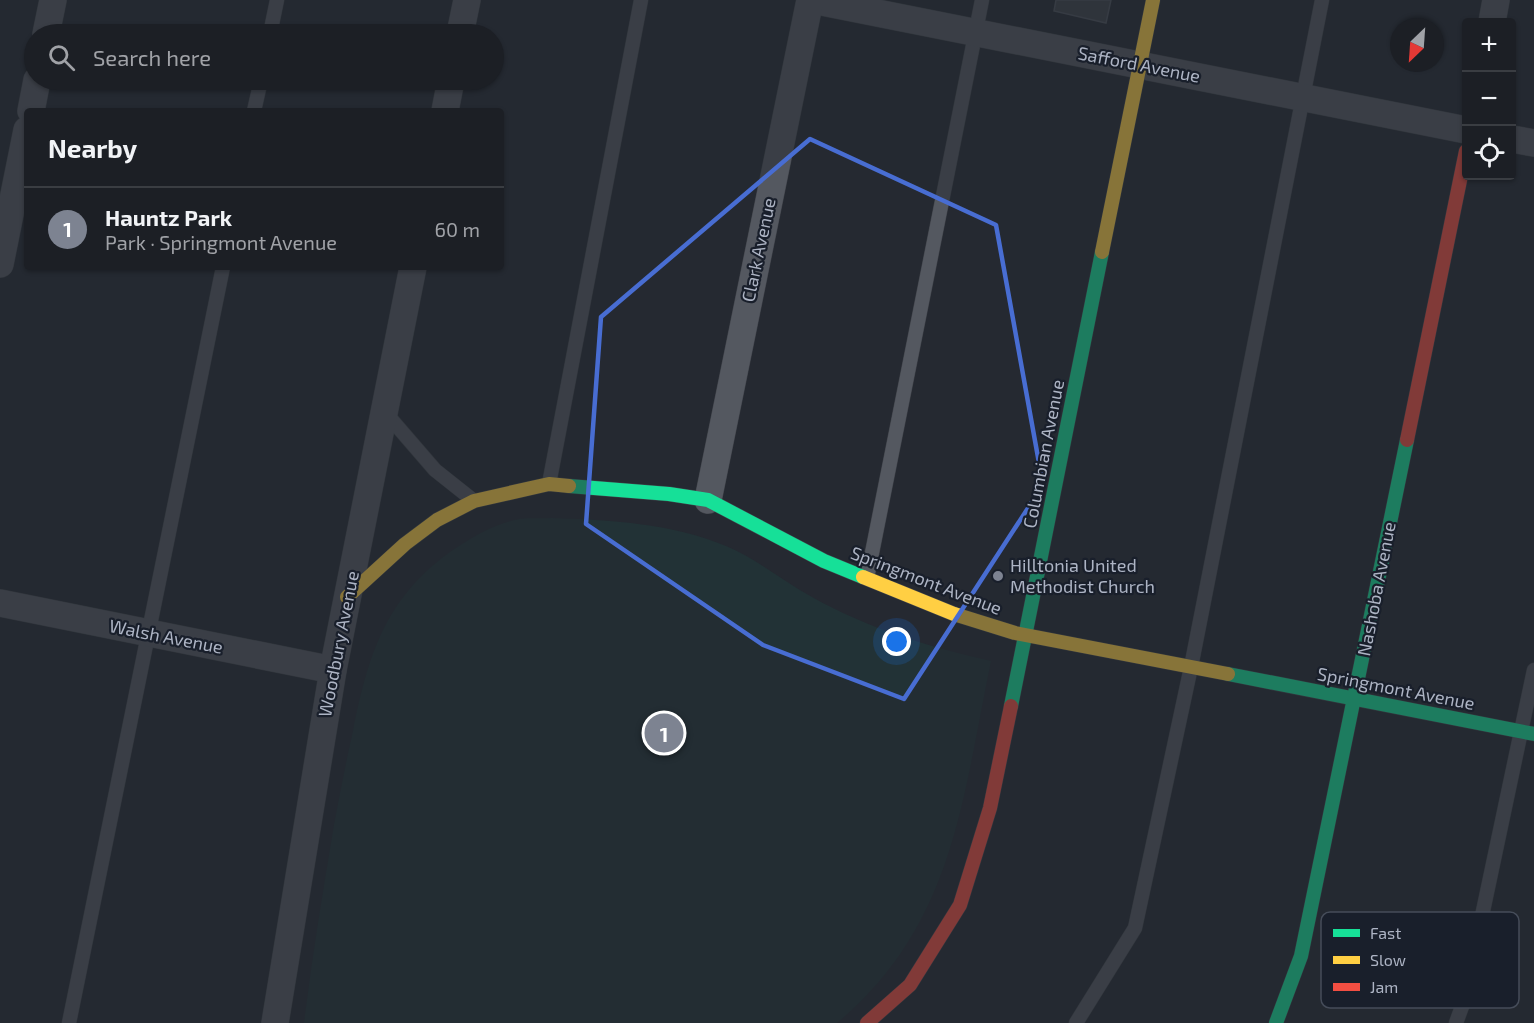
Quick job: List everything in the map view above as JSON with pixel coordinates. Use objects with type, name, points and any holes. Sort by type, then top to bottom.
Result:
[{"type":"street","points":[[48,24],[53,0]]},
{"type":"street","points":[[462,24],[467,0]]},
{"type":"street","name":"Safford Avenue","points":[[811,0],[1462,129]]},
{"type":"street","name":"Clark Avenue","points":[[708,500],[811,0]]},
{"type":"street","name":"Columbian Avenue","points":[[867,1023],[910,985],[960,905],[990,808],[1153,0]]},
{"type":"street","points":[[1493,18],[1496,0]]},
{"type":"street","points":[[32,108],[35,90]]},
{"type":"street","points":[[446,108],[449,90]]},
{"type":"street","points":[[1516,140],[1534,143]]},
{"type":"street","points":[[0,264],[24,145]]},
{"type":"street","name":"Nashoba Avenue","points":[[1276,1023],[1301,956],[1462,176]]},
{"type":"street","name":"Woodbury Avenue","points":[[275,1023],[333,670],[412,270]]},
{"type":"street","name":"Springmont Avenue","points":[[347,597],[405,544],[437,520],[474,501],[549,484],[669,494],[708,500],[824,561],[954,614],[1026,635],[1528,733]]},
{"type":"street","name":"Walsh Avenue","points":[[0,603],[333,670]]},
{"type":"lane","points":[[272,24],[277,0]]},
{"type":"lane","points":[[549,484],[641,0]]},
{"type":"lane","points":[[867,578],[982,0]]},
{"type":"lane","points":[[1076,1023],[1135,928],[1191,667],[1322,0]]},
{"type":"lane","points":[[255,108],[259,90]]},
{"type":"lane","points":[[69,1023],[222,270]]},
{"type":"lane","points":[[384,411],[435,470],[474,501]]},
{"type":"lane","points":[[1485,912],[1528,733],[1534,670]]},
{"type":"lane","points":[[1456,1023],[1461,1008]]},
{"type":"highlighted area","points":[[810,139],[996,225],[1043,485],[904,699],[763,645],[586,524],[601,317]]},
{"type":"shaded area","points":[[552,518],[640,524],[705,538],[737,551],[801,591],[854,618],[922,643],[991,661],[960,811],[947,857],[929,902],[906,945],[876,985],[837,1023],[304,1023],[343,778],[365,678],[383,631],[410,589],[428,570],[457,547],[506,522]]},
{"type":"building","points":[[1056,0],[1111,0],[1106,23],[1054,11]]},
{"type":"traffic: fast","points":[[1011,706],[1102,252]]},
{"type":"traffic: fast","points":[[1276,1023],[1301,956],[1407,440]]},
{"type":"traffic: fast","points":[[569,486],[669,494],[708,500],[824,561],[863,577]]},
{"type":"traffic: fast","points":[[1228,674],[1534,734]]},
{"type":"traffic: slow","points":[[1102,252],[1153,0]]},
{"type":"traffic: slow","points":[[347,597],[405,544],[437,520],[474,501],[549,484],[569,486]]},
{"type":"traffic: slow","points":[[863,577],[954,614],[1015,633],[1228,674]]},
{"type":"traffic: jam","points":[[1407,440],[1462,171]]},
{"type":"traffic: jam","points":[[867,1023],[910,985],[960,905],[990,808],[1011,706]]},
{"type":"place","name":"Hilltonia United Methodist Church","points":[[998,576]]},
{"type":"place","name":"Hauntz Park","points":[[664,733]]}]
